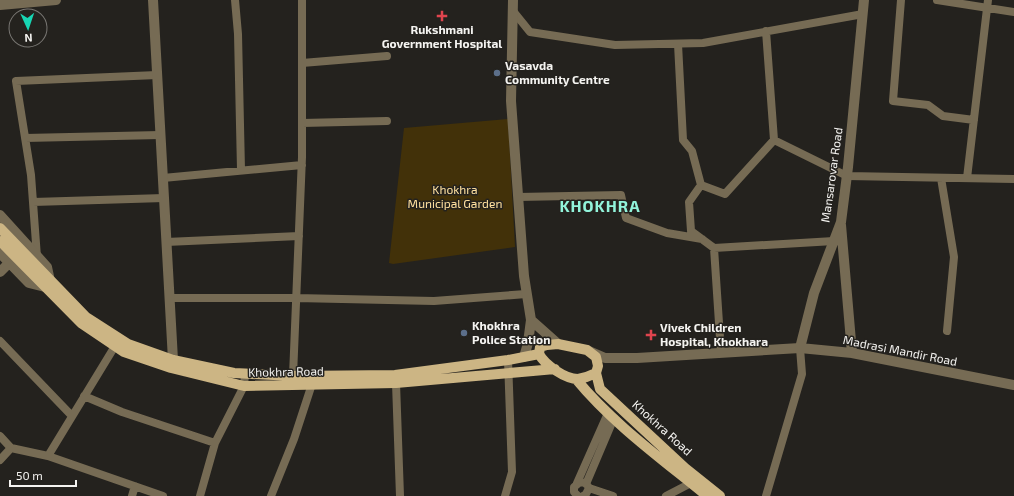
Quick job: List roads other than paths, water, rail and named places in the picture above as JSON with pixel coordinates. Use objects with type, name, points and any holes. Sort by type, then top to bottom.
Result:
[{"type":"main road","points":[[0,228],[45,282]]},
{"type":"main road","points":[[0,241],[45,282]]},
{"type":"main road","name":"Khokhra Road","points":[[45,282],[81,323],[124,352],[171,368],[244,386],[396,383],[555,369]]},
{"type":"main road","name":"Khokhra Road","points":[[45,282],[86,317],[128,344],[173,360],[245,374],[293,376],[395,374],[508,360],[539,354]]},
{"type":"main road","points":[[587,350],[558,344],[540,347],[539,354],[542,360],[555,369],[576,379],[587,378],[597,370]]},
{"type":"main road","name":"Khokhra Road","points":[[587,350],[596,357],[600,389],[685,468],[720,496]]},
{"type":"main road","name":"Khokhra Road","points":[[576,379],[590,396],[611,416],[706,496]]},
{"type":"street","points":[[0,5],[29,1],[56,0]]},
{"type":"street","points":[[153,0],[173,360]]},
{"type":"street","points":[[235,0],[238,34],[241,170]]},
{"type":"street","points":[[293,376],[302,165],[302,0]]},
{"type":"street","points":[[513,0],[511,101],[526,294],[531,320],[528,343],[524,357]]},
{"type":"street","name":"Mansarovar Road","points":[[800,348],[814,293],[840,222],[847,176],[864,0]]},
{"type":"street","points":[[901,0],[893,101],[928,105],[943,116],[974,120]]},
{"type":"street","points":[[938,0],[988,4],[1014,12]]},
{"type":"street","points":[[968,178],[988,4]]},
{"type":"street","points":[[513,11],[530,32],[614,45],[703,43],[863,14]]},
{"type":"street","points":[[701,185],[725,194],[774,140],[766,31]]},
{"type":"street","points":[[678,44],[684,140],[692,151],[701,185]]},
{"type":"street","points":[[302,63],[386,56]]},
{"type":"street","points":[[37,257],[33,202],[16,81],[157,74]]},
{"type":"street","points":[[302,123],[387,121]]},
{"type":"street","points":[[25,138],[160,135]]},
{"type":"street","points":[[774,140],[847,176],[1014,180]]},
{"type":"street","points":[[163,178],[302,165]]},
{"type":"street","points":[[941,178],[954,257],[947,332]]},
{"type":"street","points":[[701,185],[689,202],[691,231],[714,248],[834,241]]},
{"type":"street","points":[[518,197],[621,195],[626,218],[667,233],[702,239]]},
{"type":"street","points":[[33,202],[164,198]]},
{"type":"street","points":[[0,215],[46,268],[45,282],[29,283],[0,253]]},
{"type":"street","points":[[840,222],[852,353]]},
{"type":"street","points":[[166,242],[298,236]]},
{"type":"street","points":[[714,248],[721,353]]},
{"type":"street","points":[[0,272],[10,263]]},
{"type":"street","points":[[170,298],[296,298],[434,301],[526,294]]},
{"type":"street","points":[[531,320],[558,344]]},
{"type":"street","points":[[0,341],[72,416]]},
{"type":"street","points":[[48,456],[115,346]]},
{"type":"street","points":[[766,496],[802,374],[800,348]]},
{"type":"street","name":"Madrasi Mandir Road","points":[[637,358],[800,348],[852,353],[970,378],[1014,385]]},
{"type":"street","points":[[587,350],[605,358],[637,358]]},
{"type":"street","points":[[597,370],[637,358]]},
{"type":"street","points":[[505,496],[512,472],[508,360]]},
{"type":"street","points":[[200,496],[215,444],[244,386],[245,374]]},
{"type":"street","points":[[396,383],[400,496]]},
{"type":"street","points":[[272,496],[294,439],[312,384]]},
{"type":"street","points":[[84,396],[122,412],[215,444]]},
{"type":"street","points":[[583,496],[586,494],[584,485],[611,416]]},
{"type":"street","points":[[0,436],[11,448],[48,456],[163,496]]},
{"type":"street","points":[[0,460],[11,448]]},
{"type":"street","points":[[666,496],[691,483]]},
{"type":"street","points":[[578,496],[574,490],[584,485],[613,496]]},
{"type":"street","points":[[132,496],[135,486]]},
{"type":"place","name":"Rukshmani Government Hospital","points":[[442,16]]},
{"type":"place","name":"Vasavda Community Centre","points":[[497,73]]},
{"type":"place","name":"Khokhra Police Station","points":[[464,333]]},
{"type":"place","name":"Vivek Children Hospital, Khokhara","points":[[651,335]]},
{"type":"district","name":"KHOKHRA","points":[[600,206]]},
{"type":"park label","name":"Khokhra Municipal Garden","points":[[455,197]]}]
